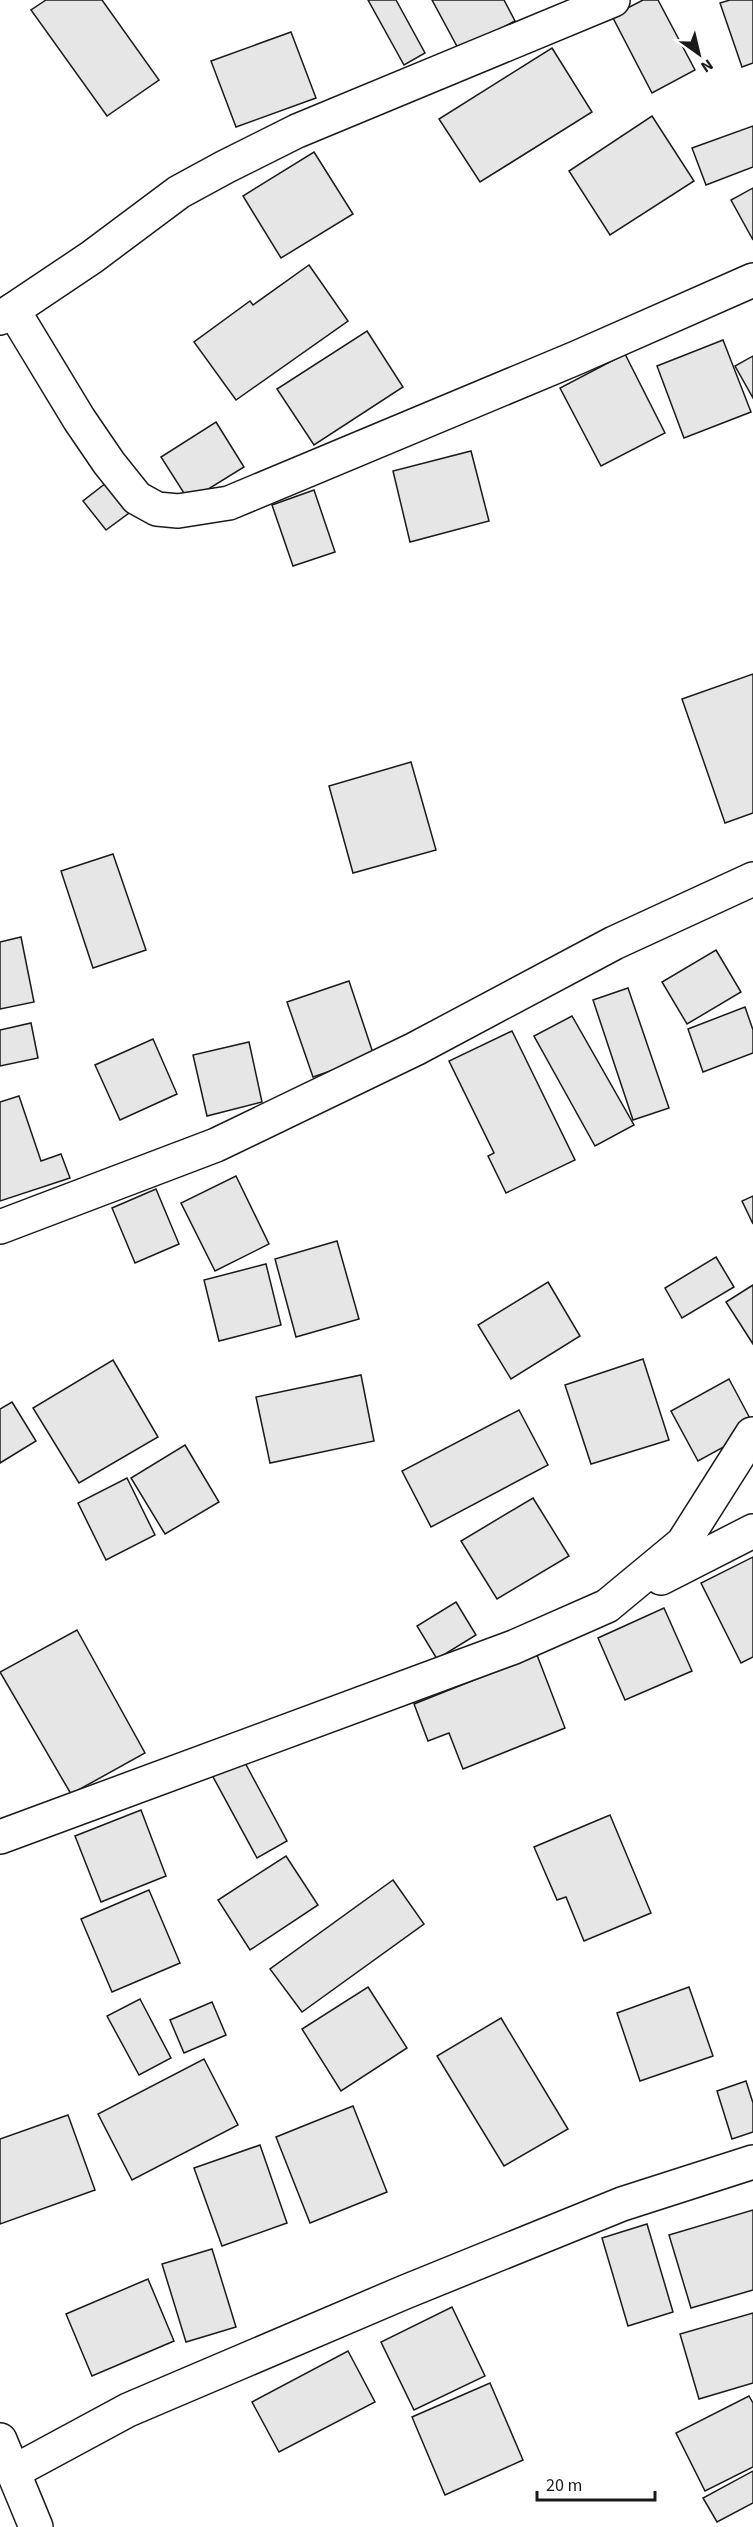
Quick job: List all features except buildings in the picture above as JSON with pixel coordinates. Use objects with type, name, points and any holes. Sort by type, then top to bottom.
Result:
[{"type":"street","points":[[612,0],[297,131],[225,167],[179,192],[92,257],[7,314],[33,347],[109,463],[137,498],[157,509],[178,511],[229,502],[576,358],[753,280]]},
{"type":"street","points":[[0,1227],[216,1145],[416,1049],[614,943],[753,879]]},
{"type":"street","points":[[607,1606],[683,1543],[752,1434]]},
{"type":"street","points":[[0,1837],[514,1647],[607,1606],[753,1532]]},
{"type":"street","points":[[15,2471],[128,2410],[405,2292],[622,2204],[753,2162]]},
{"type":"street","points":[[0,2440],[15,2471],[36,2527]]}]
